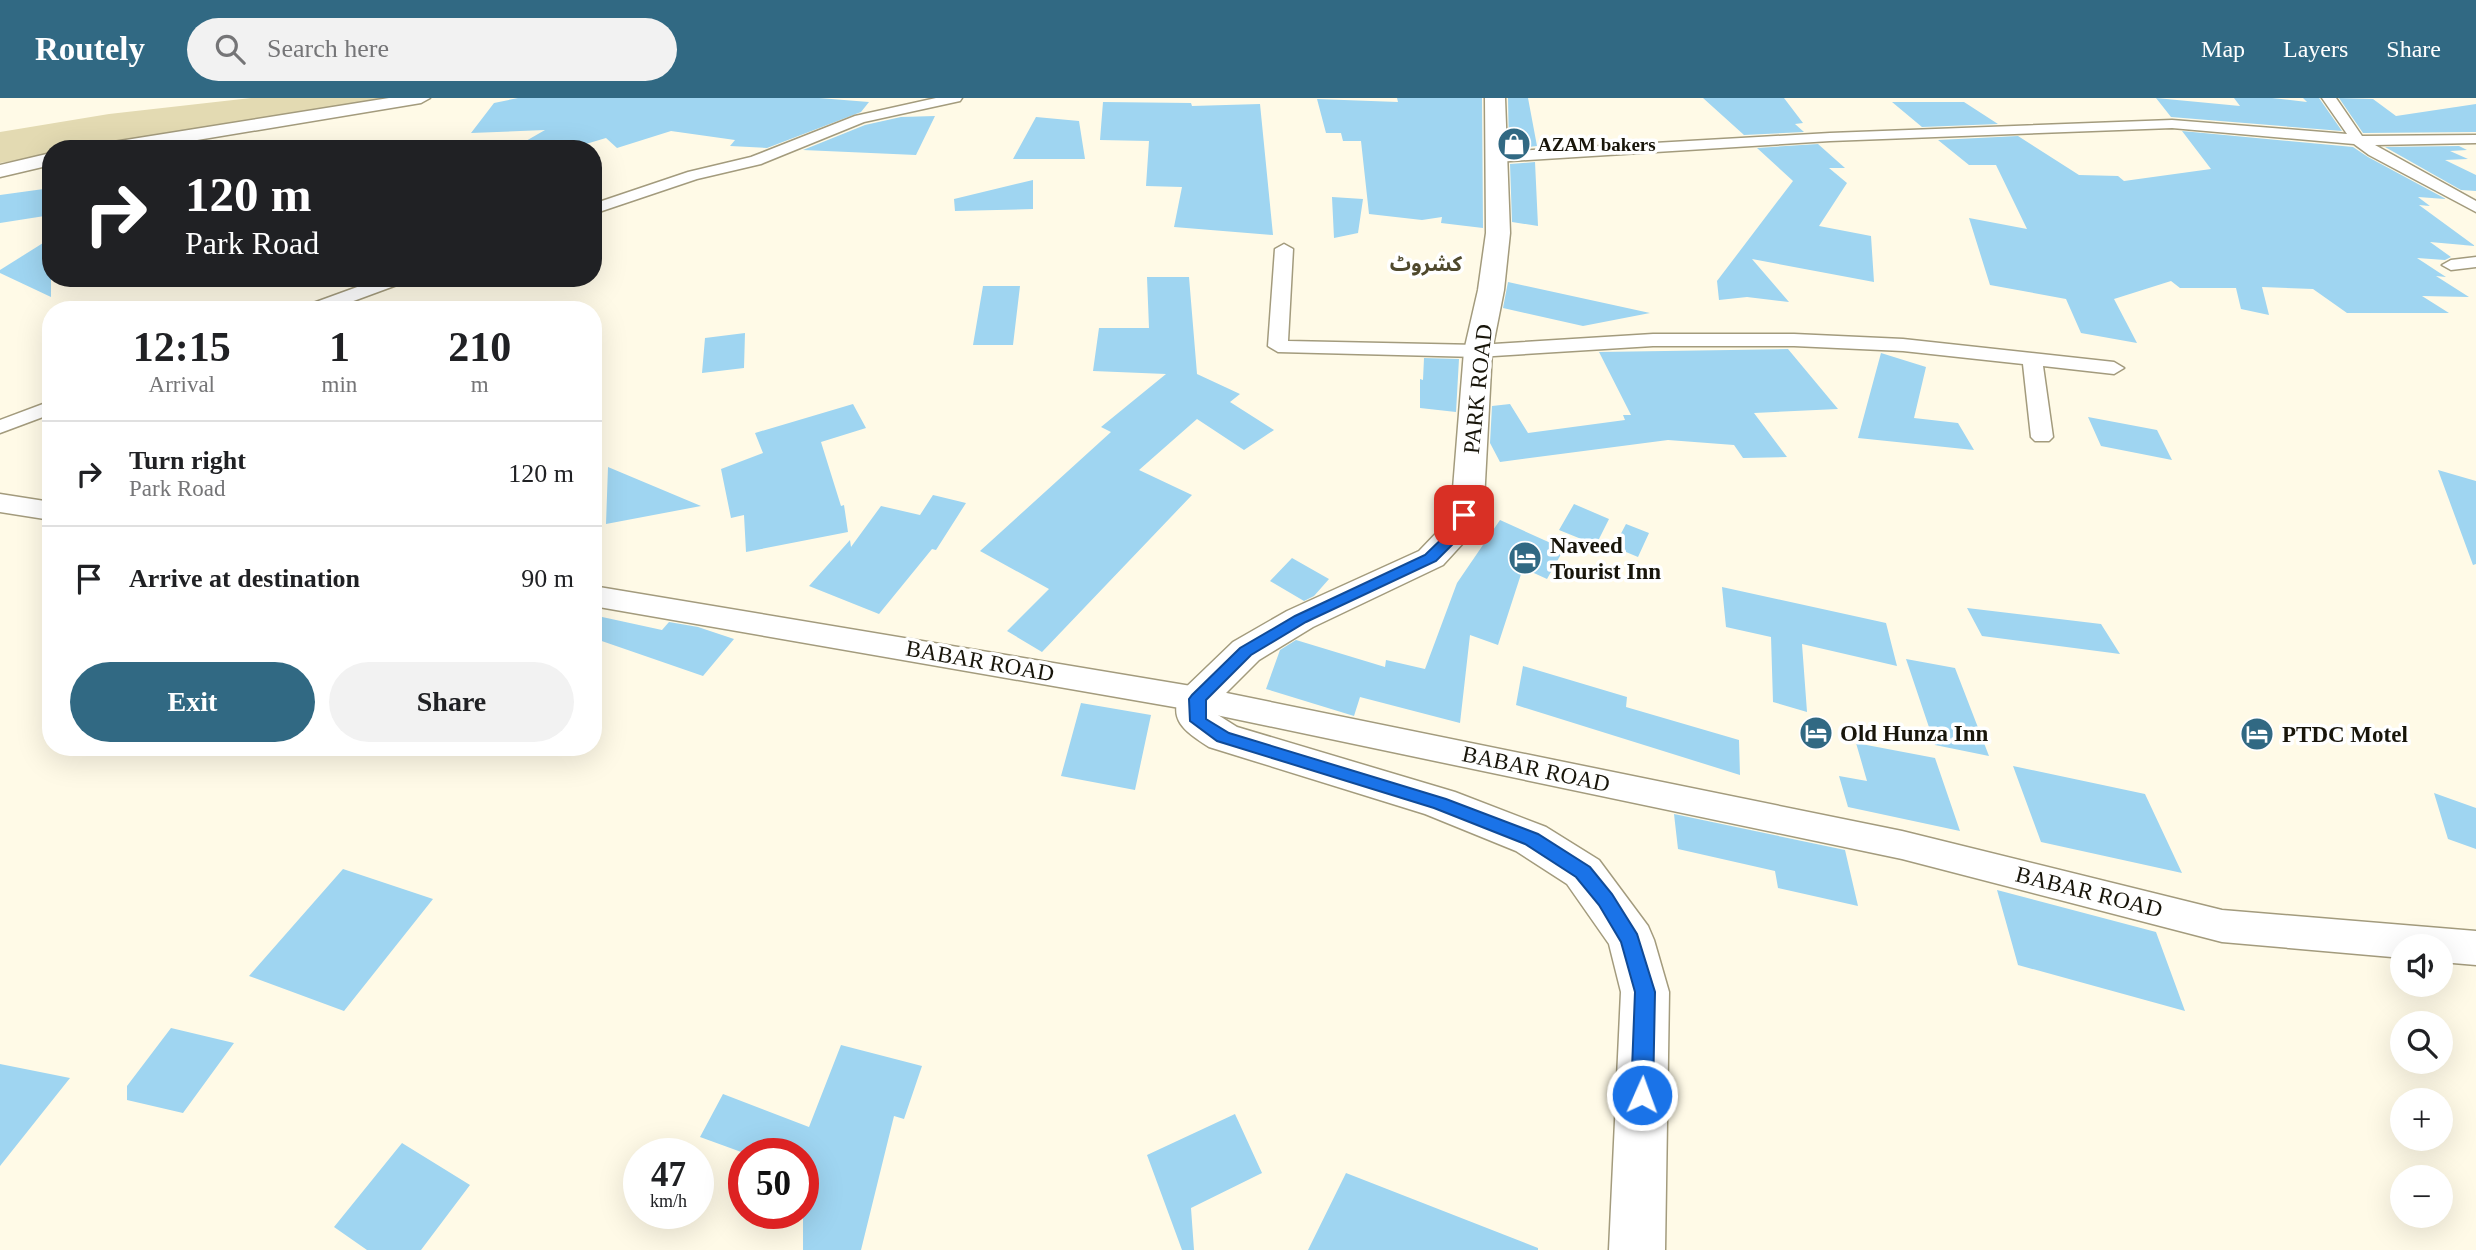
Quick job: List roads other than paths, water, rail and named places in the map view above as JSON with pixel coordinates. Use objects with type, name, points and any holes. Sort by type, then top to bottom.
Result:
[{"type":"main road","name":"PARK ROAD","points":[[1197,699],[1246,651],[1300,619],[1430,558],[1460,530],[1468,501],[1478,351],[1491,290],[1498,233],[1495,98]]},
{"type":"main road","points":[[1197,699],[1198,721],[1223,737],[1440,803],[1531,839],[1583,872],[1605,900],[1630,940],[1645,992],[1637,1250]]},
{"type":"street","points":[[162,140],[421,98]]},
{"type":"street","points":[[602,206],[693,174],[756,161],[860,119],[955,98]]},
{"type":"street","points":[[2329,98],[2358,140],[2374,152],[2476,207]]},
{"type":"street","points":[[1496,157],[1829,137],[2172,124],[2358,140],[2476,139]]},
{"type":"street","points":[[0,171],[42,161]]},
{"type":"street","points":[[1284,249],[1278,346],[1478,351],[1653,340],[1794,340],[1903,345],[2114,368]]},
{"type":"street","points":[[2451,265],[2476,262]]},
{"type":"street","points":[[336,301],[374,287]]},
{"type":"street","points":[[2032,358],[2042,437]]},
{"type":"street","points":[[0,427],[42,411]]},
{"type":"street","points":[[0,503],[42,510]]},
{"type":"street","name":"BABAR ROAD","points":[[602,598],[1197,699],[1902,845],[2222,926],[2476,948]]},
{"type":"place","name":"AZAM bakers","points":[[1514,144]]},
{"type":"place","name":"Naveed Tourist Inn","points":[[1525,558]]},
{"type":"place","name":"Old Hunza Inn","points":[[1816,733]]},
{"type":"place","name":"PTDC Motel","points":[[2257,734]]},
{"type":"district","name":"کشروٹ","points":[[1426,264]]}]
